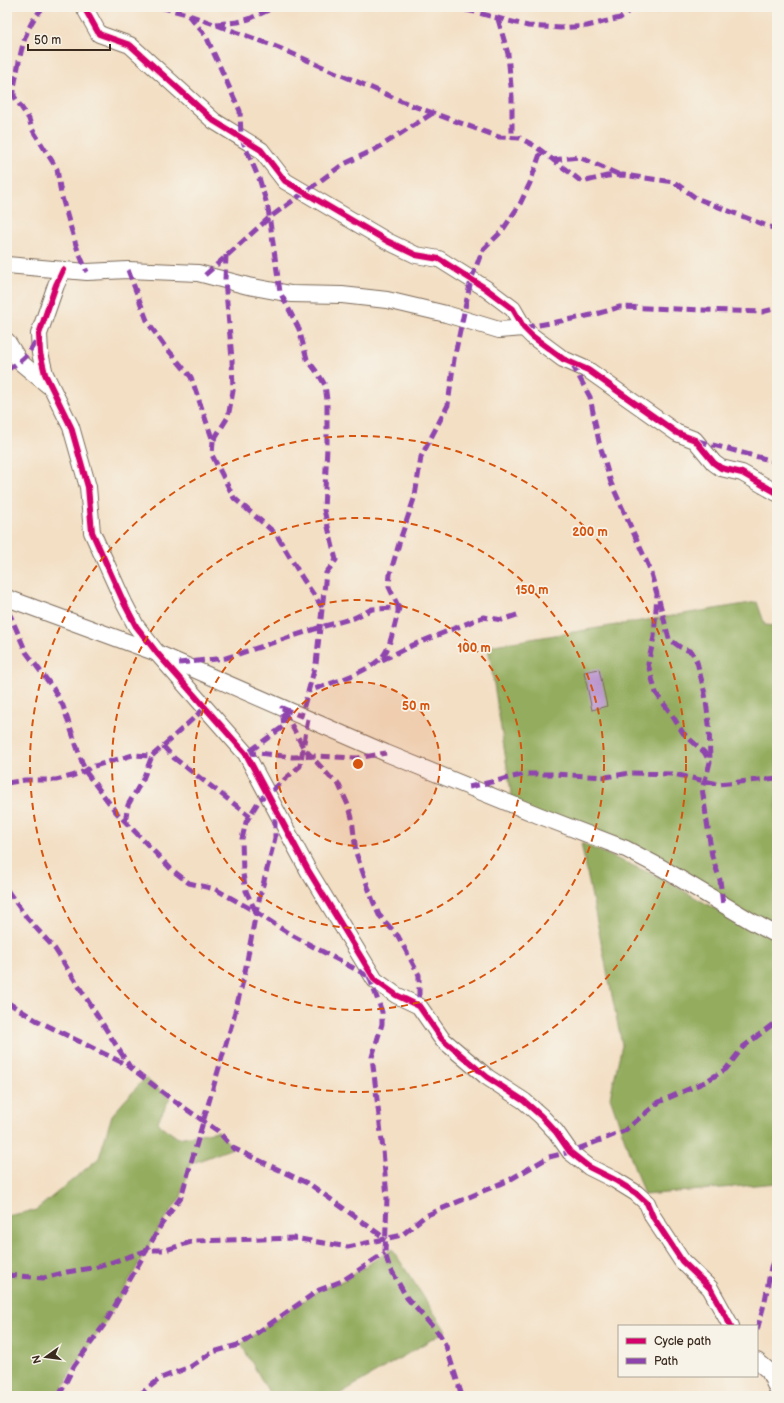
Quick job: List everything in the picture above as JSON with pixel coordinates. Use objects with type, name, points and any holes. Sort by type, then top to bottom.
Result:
[{"type":"street","points":[[84,7],[99,34],[130,45],[214,121],[261,150],[285,180],[387,241],[416,255],[439,260],[485,288],[513,309],[524,328],[532,336],[563,358],[588,370],[677,433],[695,440],[714,463],[721,468],[742,473],[777,493]]},
{"type":"street","points":[[7,265],[87,272],[128,270],[198,273],[248,286],[291,294],[342,295],[387,300],[446,314],[499,330],[524,328]]},
{"type":"street","points":[[63,270],[56,284],[39,334],[40,353],[45,374],[72,427],[88,486],[92,532],[136,626],[157,653],[246,754],[308,870],[375,980],[396,995],[419,1006],[442,1039],[487,1077],[524,1101],[541,1116],[556,1132],[570,1152],[589,1167],[636,1193],[647,1203],[653,1217],[682,1261],[710,1288],[729,1325]]},
{"type":"street","points":[[7,341],[20,362],[53,390]]},
{"type":"street","points":[[7,598],[157,653],[386,753],[626,849],[662,868],[777,935]]},
{"type":"street","points":[[758,1362],[769,1371],[777,1389]]},
{"type":"green space","points":[[757,602],[765,625],[777,626],[777,1183],[644,1195],[610,1097],[622,1045],[581,843],[661,878],[749,928],[662,868],[513,805],[488,646]]},
{"type":"green space","points":[[145,1078],[170,1098],[157,1123],[178,1138],[218,1131],[233,1148],[190,1164],[181,1197],[161,1225],[104,1325],[74,1366],[59,1396],[7,1396],[7,1216],[36,1210],[99,1158],[112,1115]]},
{"type":"green space","points":[[392,1249],[446,1331],[336,1396],[271,1396],[241,1344],[319,1290],[342,1281]]},
{"type":"building","points":[[599,669],[607,706],[592,710],[584,672]]},
{"type":"marked path","points":[[44,7],[37,15],[26,34],[18,66],[14,96],[29,119],[32,129],[57,169],[61,194],[69,222],[77,248],[87,272]]},
{"type":"marked path","points":[[160,7],[187,14],[206,36],[240,111],[241,137],[260,181],[268,208],[280,292],[299,329],[307,359],[325,385],[327,400],[327,447],[324,510],[336,560],[326,573],[316,664],[301,716],[282,708],[284,726],[246,754]]},
{"type":"marked path","points":[[216,24],[238,22],[249,19],[275,7]]},
{"type":"marked path","points":[[451,7],[528,26],[560,28],[587,26],[620,18],[634,7]]},
{"type":"marked path","points":[[189,15],[272,45],[411,105],[499,137],[520,138],[535,146],[582,182],[607,176],[623,175],[674,182],[696,198],[777,229]]},
{"type":"marked path","points":[[498,19],[508,54],[512,97],[512,138]]},
{"type":"marked path","points":[[205,275],[269,218],[342,165],[376,149],[433,113]]},
{"type":"marked path","points":[[399,608],[389,587],[390,574],[415,496],[421,457],[448,405],[454,359],[471,280],[482,251],[502,231],[520,204],[530,183],[541,151]]},
{"type":"marked path","points":[[552,160],[579,157],[620,175]]},
{"type":"marked path","points":[[128,270],[148,323],[191,377],[213,441],[228,417],[233,391],[232,359],[225,280],[226,255]]},
{"type":"marked path","points":[[524,328],[584,317],[619,307],[762,312],[777,308]]},
{"type":"marked path","points":[[7,370],[25,357],[37,338]]},
{"type":"marked path","points":[[572,364],[590,397],[599,442],[611,483],[649,567],[657,594],[654,637],[648,664],[656,693],[683,733],[704,752],[710,762],[702,788],[712,856],[720,880],[723,905]]},
{"type":"marked path","points":[[213,441],[212,455],[234,498],[276,534],[322,607]]},
{"type":"marked path","points":[[698,441],[777,462]]},
{"type":"marked path","points":[[659,600],[669,639],[680,647],[692,652],[697,662],[705,694],[709,724],[710,761]]},
{"type":"marked path","points":[[179,663],[226,658],[321,627],[354,618],[372,609],[399,608],[389,644],[385,653],[379,660],[371,666],[350,676],[309,691]]},
{"type":"marked path","points":[[7,611],[26,652],[53,688],[63,706],[85,771],[116,812],[172,870],[189,883],[215,889],[256,912],[288,933],[370,977]]},
{"type":"marked path","points":[[382,660],[413,645],[483,617],[502,620],[520,614]]},
{"type":"marked path","points":[[7,783],[25,780],[56,780],[72,776],[91,767],[133,755],[152,756],[206,707]]},
{"type":"marked path","points":[[284,711],[303,747],[330,777],[338,783],[349,807],[352,818],[356,853],[373,901],[379,915],[398,936],[419,975],[419,1006]]},
{"type":"marked path","points":[[256,912],[246,891],[243,874],[242,839],[246,822],[260,799],[268,794],[300,766],[308,719]]},
{"type":"marked path","points":[[163,746],[174,758],[250,816]]},
{"type":"marked path","points":[[246,754],[259,753],[292,757],[317,756],[358,758],[386,753]]},
{"type":"marked path","points":[[125,822],[128,805],[143,779],[152,756]]},
{"type":"marked path","points":[[469,787],[526,774],[605,777],[631,773],[674,774],[718,784],[777,778]]},
{"type":"marked path","points":[[59,1396],[74,1366],[104,1325],[161,1225],[181,1197],[233,1020],[244,977],[256,912],[275,838],[275,811]]},
{"type":"marked path","points":[[7,890],[27,918],[55,949],[130,1067],[170,1098],[218,1131],[233,1148],[311,1185],[386,1239]]},
{"type":"marked path","points":[[369,976],[382,1012],[382,1024],[372,1057],[387,1198],[385,1253],[389,1266],[407,1298],[440,1335],[446,1346],[462,1396]]},
{"type":"marked path","points":[[7,1002],[36,1020],[129,1066]]},
{"type":"marked path","points":[[7,1275],[44,1278],[67,1272],[98,1267],[148,1250],[166,1250],[194,1241],[294,1238],[348,1247],[402,1235],[425,1216],[511,1179],[549,1157],[570,1152],[624,1131],[659,1102],[705,1082],[726,1069],[743,1047],[777,1021]]},
{"type":"marked path","points":[[138,1396],[161,1378],[190,1367],[213,1352],[241,1344],[319,1290],[342,1281],[385,1253]]},
{"type":"marked path","points":[[758,1326],[765,1301],[771,1267],[777,1253]]},
{"type":"cycle path","points":[[84,7],[99,34],[130,45],[214,121],[261,150],[285,181],[387,241],[416,255],[439,259],[485,288],[513,309],[524,328],[532,336],[563,359],[588,370],[677,433],[695,440],[714,463],[721,468],[742,473],[777,493]]},
{"type":"cycle path","points":[[63,270],[56,285],[39,334],[40,353],[45,374],[71,427],[88,487],[92,532],[136,626],[157,653],[246,754],[308,870],[375,980],[396,995],[419,1006],[442,1039],[487,1077],[524,1101],[541,1116],[556,1132],[570,1152],[589,1167],[615,1180],[636,1193],[647,1203],[653,1217],[682,1261],[710,1288],[730,1325]]}]
